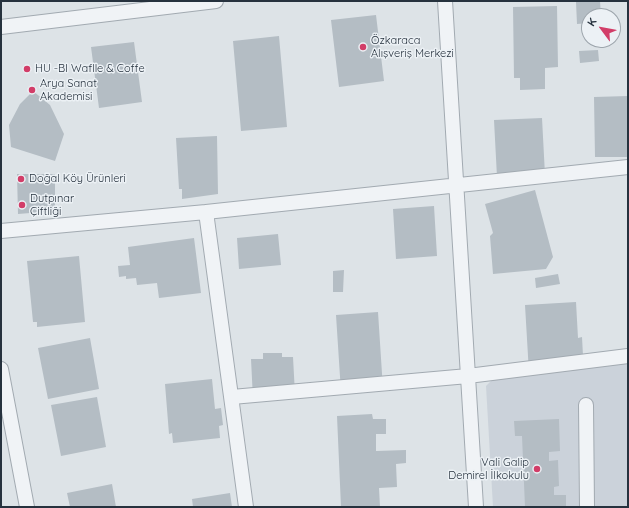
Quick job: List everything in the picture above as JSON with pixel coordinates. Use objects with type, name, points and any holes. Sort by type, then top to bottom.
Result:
[{"type":"street","points":[[1,27],[216,1]]},
{"type":"street","points":[[445,1],[476,507]]},
{"type":"street","points":[[1,231],[206,212],[628,167]]},
{"type":"street","points":[[206,212],[246,507]]},
{"type":"street","points":[[232,397],[468,376],[628,356]]},
{"type":"street","points":[[1,369],[27,507]]},
{"type":"street","points":[[586,405],[587,507]]},
{"type":"shaded area","points":[[628,362],[628,507],[493,507],[486,386],[496,376]]},
{"type":"building","points":[[600,1],[600,8],[581,8],[581,24],[577,24],[576,2]]},
{"type":"building","points":[[557,6],[558,67],[545,68],[545,89],[520,90],[520,78],[514,78],[513,7]]},
{"type":"building","points":[[376,15],[384,81],[339,87],[331,20]]},
{"type":"building","points":[[279,36],[287,127],[241,131],[233,41]]},
{"type":"building","points":[[134,42],[142,102],[99,108],[91,47]]},
{"type":"building","points":[[598,50],[599,61],[580,63],[579,51]]},
{"type":"building","points":[[33,91],[50,105],[64,134],[55,161],[11,147],[9,125],[20,104]]},
{"type":"building","points":[[628,96],[628,157],[595,157],[594,97]]},
{"type":"building","points":[[542,118],[545,175],[497,177],[494,120]]},
{"type":"building","points":[[217,136],[218,194],[182,199],[182,189],[179,189],[176,138]]},
{"type":"building","points":[[17,174],[55,174],[55,211],[18,214]]},
{"type":"building","points":[[535,190],[553,257],[546,269],[493,274],[490,236],[493,233],[485,204]]},
{"type":"building","points":[[434,206],[437,256],[396,259],[393,209]]},
{"type":"building","points":[[278,234],[281,265],[239,269],[237,238]]},
{"type":"building","points":[[194,238],[201,293],[159,298],[157,283],[137,285],[136,278],[126,279],[126,276],[119,277],[118,266],[130,265],[128,247]]},
{"type":"building","points":[[79,256],[85,322],[37,327],[37,322],[33,322],[27,261]]},
{"type":"building","points":[[344,270],[343,292],[333,292],[333,271]]},
{"type":"building","points":[[558,274],[560,284],[536,288],[535,278]]},
{"type":"building","points":[[576,302],[578,338],[582,337],[583,356],[579,356],[580,370],[529,373],[525,305]]},
{"type":"building","points":[[378,312],[383,389],[341,392],[336,315]]},
{"type":"building","points":[[90,338],[99,389],[48,399],[38,348]]},
{"type":"building","points":[[263,353],[282,353],[282,357],[293,357],[295,394],[253,399],[251,359],[263,359]]},
{"type":"building","points":[[212,379],[215,409],[221,408],[223,425],[219,426],[220,438],[173,443],[172,433],[169,434],[165,384]]},
{"type":"building","points":[[97,397],[106,447],[61,456],[51,405]]},
{"type":"building","points":[[372,414],[373,419],[386,419],[386,434],[376,434],[376,451],[406,450],[406,463],[396,464],[397,487],[379,488],[380,507],[341,507],[337,416]]},
{"type":"building","points":[[559,419],[560,451],[549,452],[549,461],[558,460],[559,486],[554,487],[554,495],[566,495],[566,507],[525,507],[522,436],[515,436],[514,421]]},
{"type":"building","points":[[112,484],[116,507],[70,507],[67,493]]},
{"type":"building","points":[[230,493],[232,507],[193,507],[192,499]]},
{"type":"place","name":"Özkaraca Alışveriş Merkezi","points":[[363,47]]},
{"type":"place","name":"HU -BI Waflle & Coffe","points":[[27,69]]},
{"type":"place","name":"Arya Sanat Akademisi","points":[[32,90]]},
{"type":"place","name":"Doğal Köy Ürünleri","points":[[21,179]]},
{"type":"place","name":"Dutpınar Çiftliği","points":[[22,205]]},
{"type":"place","name":"Vali Galip Demirel İlkokulu","points":[[537,469]]}]
